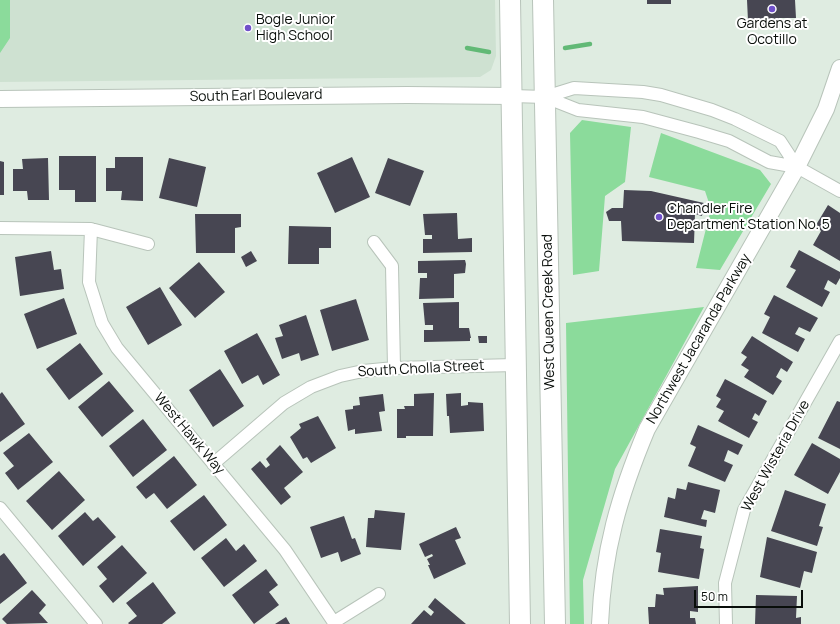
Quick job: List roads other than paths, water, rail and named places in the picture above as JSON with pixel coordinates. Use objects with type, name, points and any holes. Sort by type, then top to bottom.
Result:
[{"type":"main road","points":[[510,0],[520,624]]},
{"type":"main road","name":"West Queen Creek Road","points":[[544,0],[554,624]]},
{"type":"street","name":"Northwest Jacaranda Parkway","points":[[600,624],[603,576],[612,527],[629,472],[644,436],[797,167],[826,109],[840,68]]},
{"type":"street","points":[[512,96],[545,97],[574,88],[643,92],[688,103],[735,119],[780,142],[797,167]]},
{"type":"street","name":"South Earl Boulevard","points":[[0,99],[400,95],[512,96]]},
{"type":"street","points":[[545,97],[578,110],[643,117],[669,123],[729,142],[769,162],[797,167],[840,190]]},
{"type":"street","points":[[0,228],[91,229],[148,244]]},
{"type":"street","name":"West Hawk Way","points":[[91,229],[89,282],[102,322],[117,348],[285,550],[334,623],[379,594]]},
{"type":"street","points":[[374,242],[392,266],[394,368]]},
{"type":"street","name":"West Wisteria Drive","points":[[726,624],[725,583],[744,510],[840,341]]},
{"type":"street","name":"South Cholla Street","points":[[213,464],[284,403],[311,387],[340,376],[363,370],[394,368],[515,365]]},
{"type":"street","points":[[0,508],[96,624]]},
{"type":"waterway","points":[[565,48],[590,44]]},
{"type":"waterway","points":[[467,48],[489,52]]},
{"type":"place","name":"Gardens at Ocotillo","points":[[772,9]]},
{"type":"place","name":"Bogle Junior High School","points":[[248,28]]},
{"type":"place","name":"Chandler Fire Department Station No. 5","points":[[659,217]]}]
